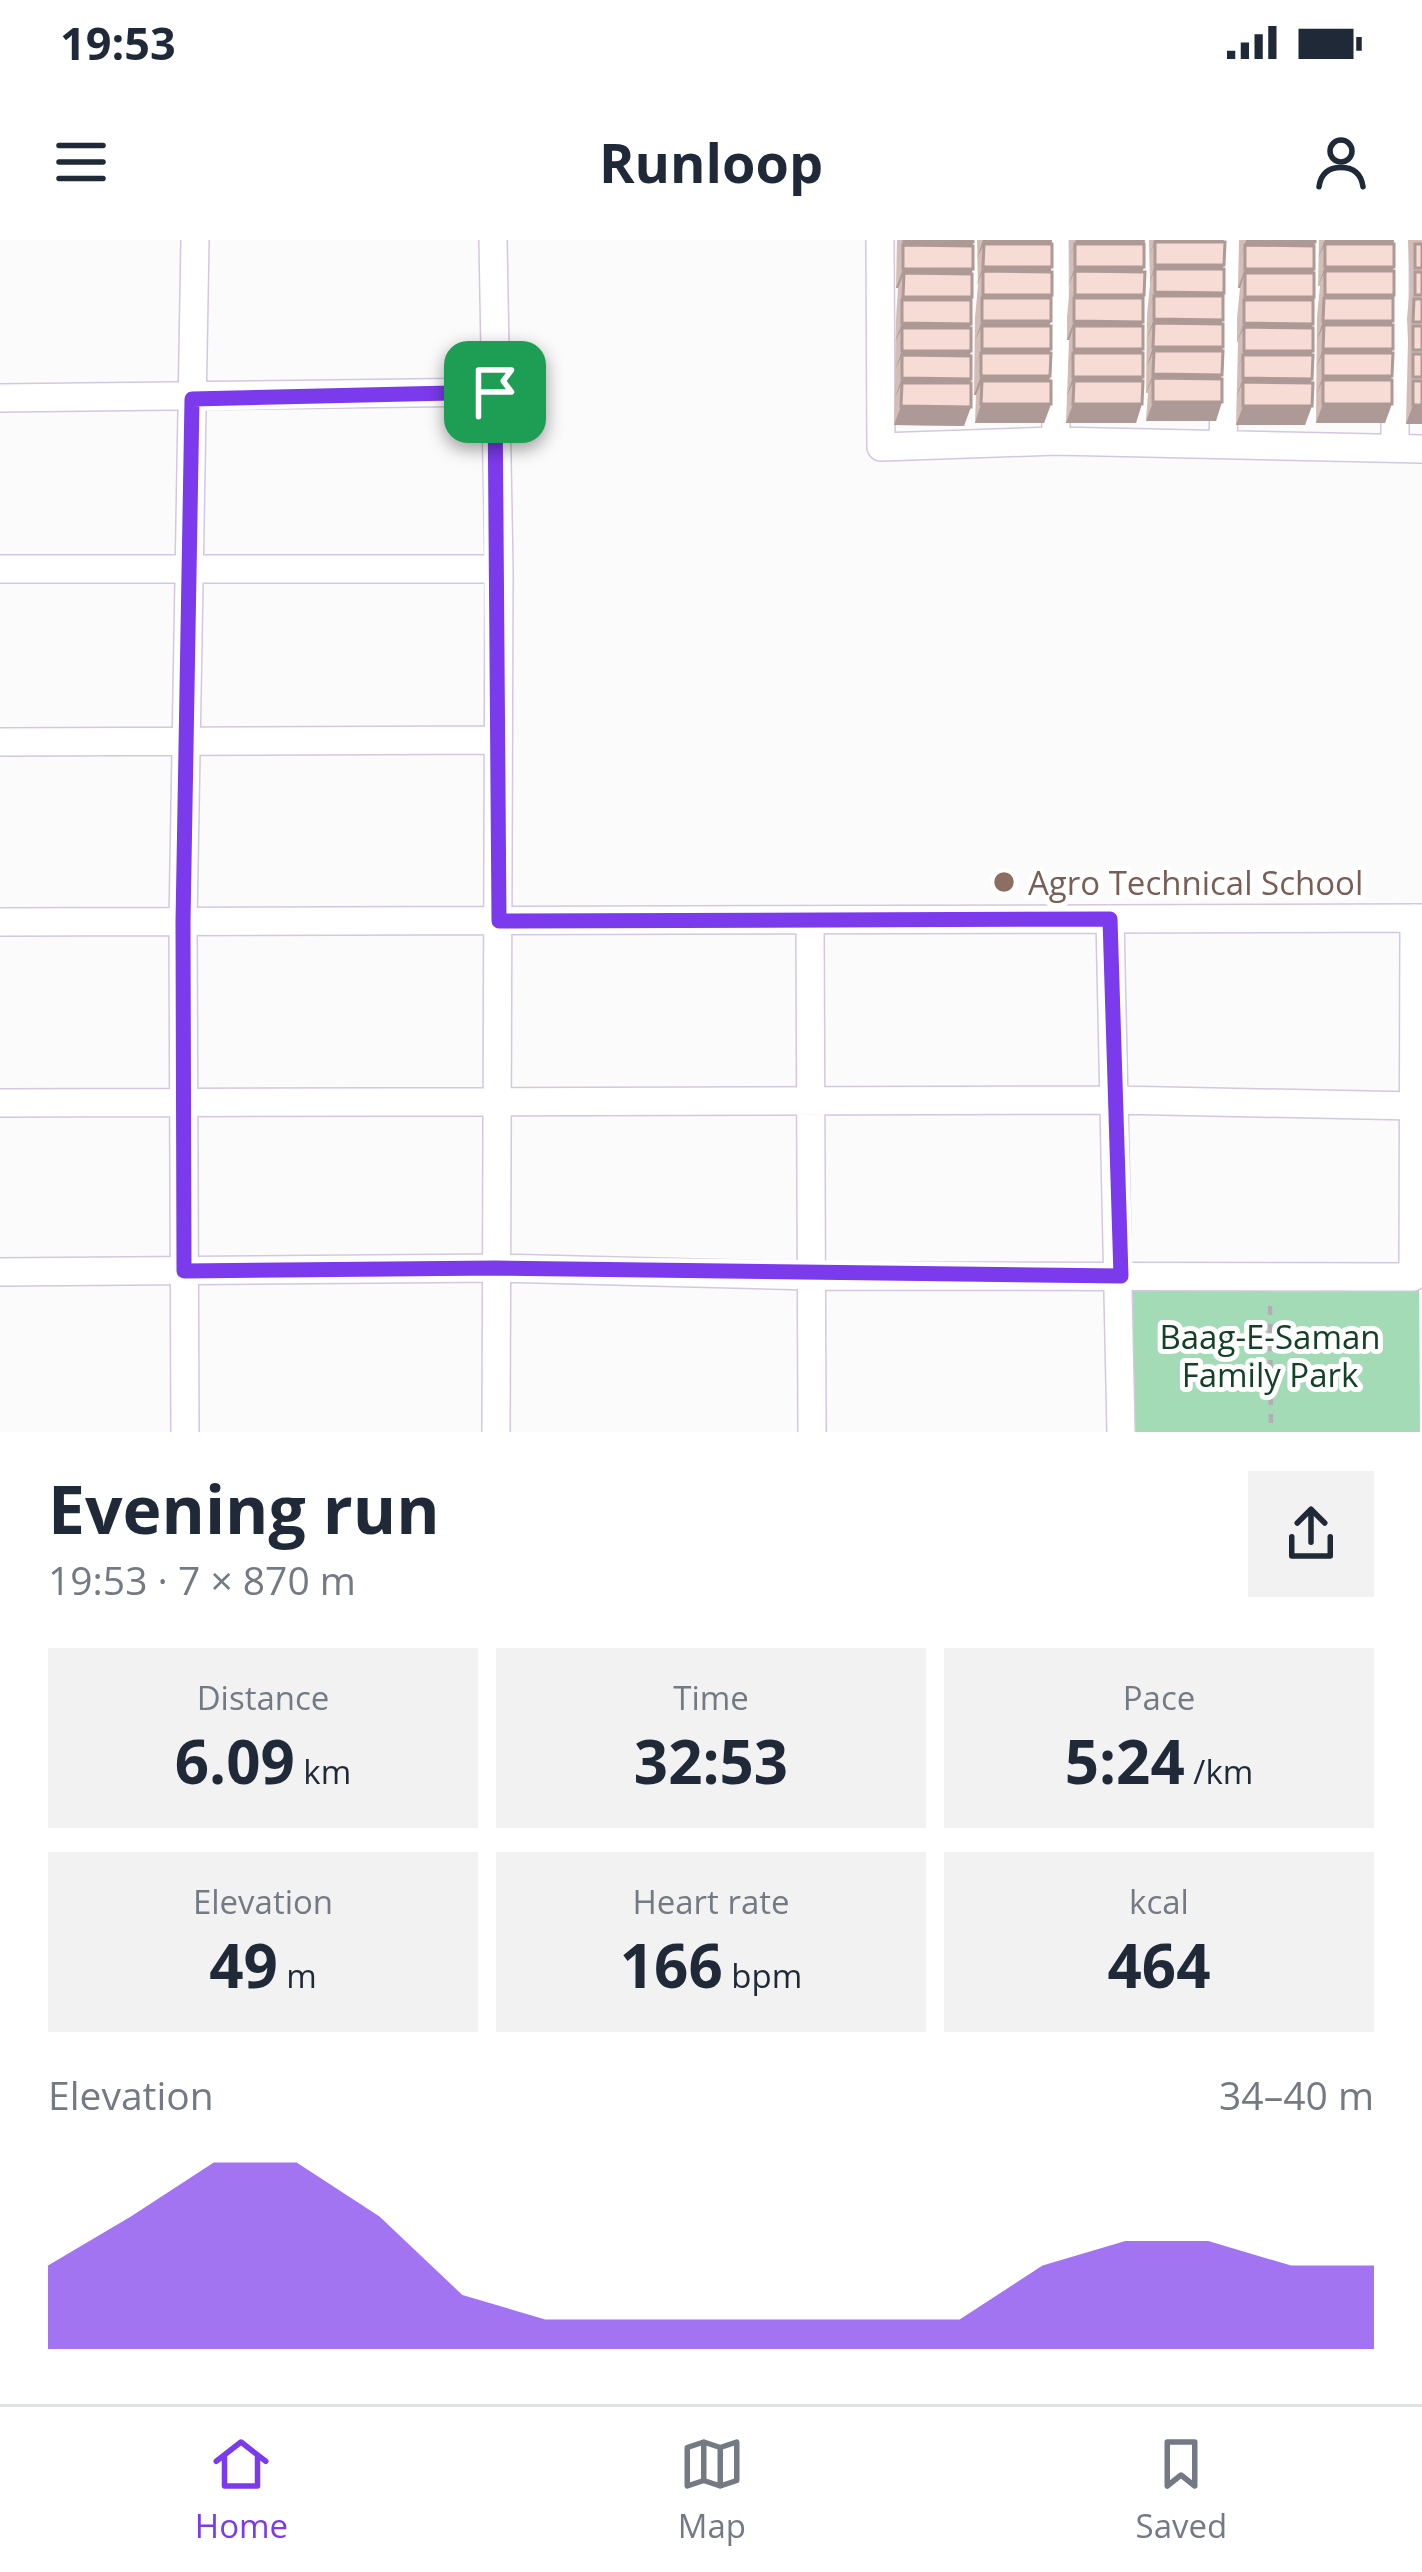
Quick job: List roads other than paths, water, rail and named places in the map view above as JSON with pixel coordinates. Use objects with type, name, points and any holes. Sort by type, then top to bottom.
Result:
[{"type":"street","points":[[185,1432],[183,922],[195,240]]},
{"type":"street","points":[[493,240],[499,569],[496,1432]]},
{"type":"street","points":[[880,240],[881,446],[1056,442],[1408,448],[1395,240]]},
{"type":"street","points":[[1055,240],[1056,442]]},
{"type":"street","points":[[1223,444],[1228,240]]},
{"type":"street","points":[[0,398],[495,392]]},
{"type":"street","points":[[0,569],[499,569]]},
{"type":"street","points":[[0,742],[497,740]]},
{"type":"street","points":[[0,922],[1418,918],[1413,1276],[812,1276],[496,1268],[0,1272]]},
{"type":"street","points":[[1110,919],[1121,1276],[1120,1432]]},
{"type":"street","points":[[810,920],[812,1432]]},
{"type":"street","points":[[0,1103],[1116,1100],[1414,1106]]},
{"type":"place","name":"Agro Technical School","points":[[1004,882]]},
{"type":"park label","name":"Baag-E-Saman Family Park","points":[[1270,1355]]}]
